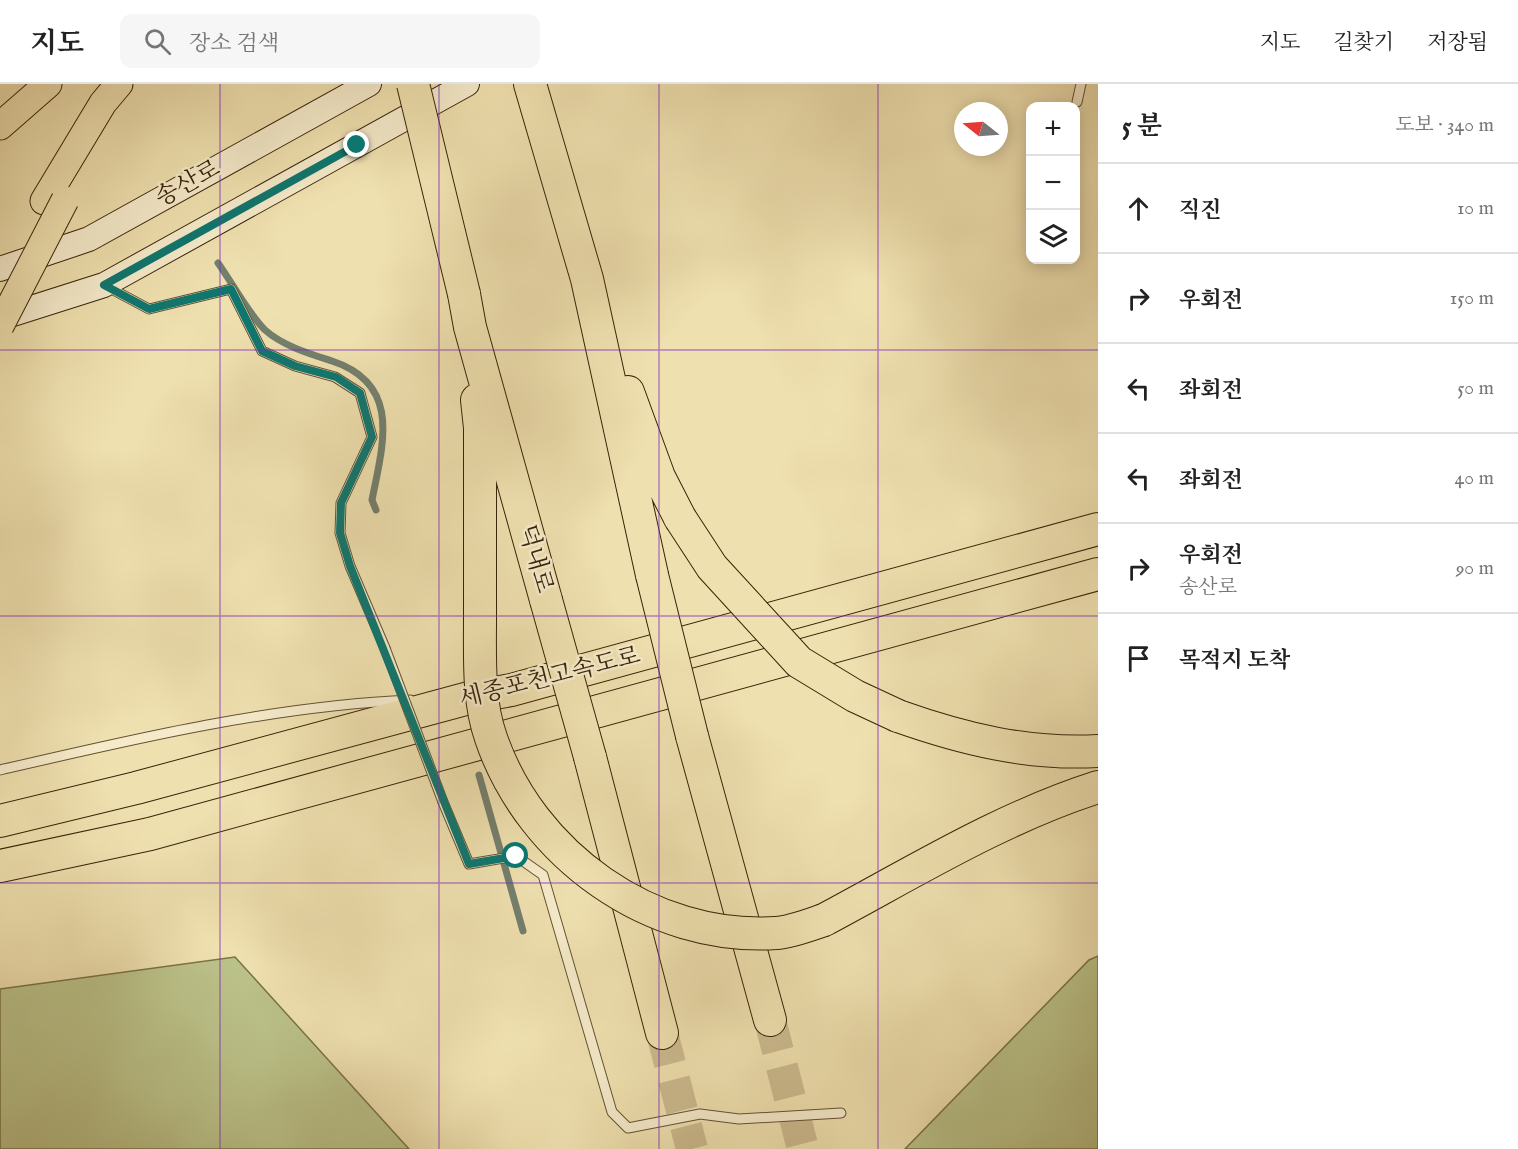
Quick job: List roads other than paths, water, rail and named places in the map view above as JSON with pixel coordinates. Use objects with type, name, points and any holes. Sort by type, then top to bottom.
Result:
[{"type":"highway","name":"덕내로","points":[[413,84],[470,327],[590,757],[662,1033]]},
{"type":"highway","points":[[531,84],[582,265],[652,575],[692,736],[770,1020]]},
{"type":"highway","points":[[582,265],[659,477],[680,518],[712,567],[799,662],[855,696],[898,716],[948,734],[1033,752],[1098,751]]},
{"type":"highway","points":[[470,327],[480,428],[481,678],[490,737],[515,789],[543,828],[574,863],[616,893],[657,914],[710,930],[777,933],[824,921],[1001,824],[1098,787]]},
{"type":"highway","name":"세종포천고속도로","points":[[0,821],[136,788],[469,698],[511,690],[1098,529]]},
{"type":"highway","name":"세종포천고속도로","points":[[0,866],[150,834],[1098,574]]},
{"type":"main road","points":[[0,126],[48,84]]},
{"type":"main road","points":[[0,326],[55,200],[103,103],[119,84]]},
{"type":"main road","points":[[0,286],[55,200],[139,84]]},
{"type":"street","name":"송산로","points":[[0,269],[89,239],[369,84]]},
{"type":"street","name":"송산로","points":[[0,318],[104,285],[467,84]]},
{"type":"lane","points":[[1077,102],[1081,84]]},
{"type":"lane","points":[[104,285],[149,309],[231,289],[262,351],[295,366],[336,377],[360,393],[372,437],[341,503],[340,533],[350,566],[385,648],[469,864],[516,856],[543,875],[612,1112],[628,1128],[700,1114],[739,1119],[841,1113]]},
{"type":"lane","points":[[0,770],[111,744],[343,703],[469,698]]},
{"type":"waterway","points":[[218,263],[259,324],[272,336],[288,345],[354,371],[369,385],[378,400],[382,418],[383,437],[372,500],[376,510]]},
{"type":"waterway","points":[[479,775],[523,931]]},
{"type":"tunnel","points":[[770,1020],[803,1149]]},
{"type":"tunnel","points":[[662,1033],[692,1149]]}]
